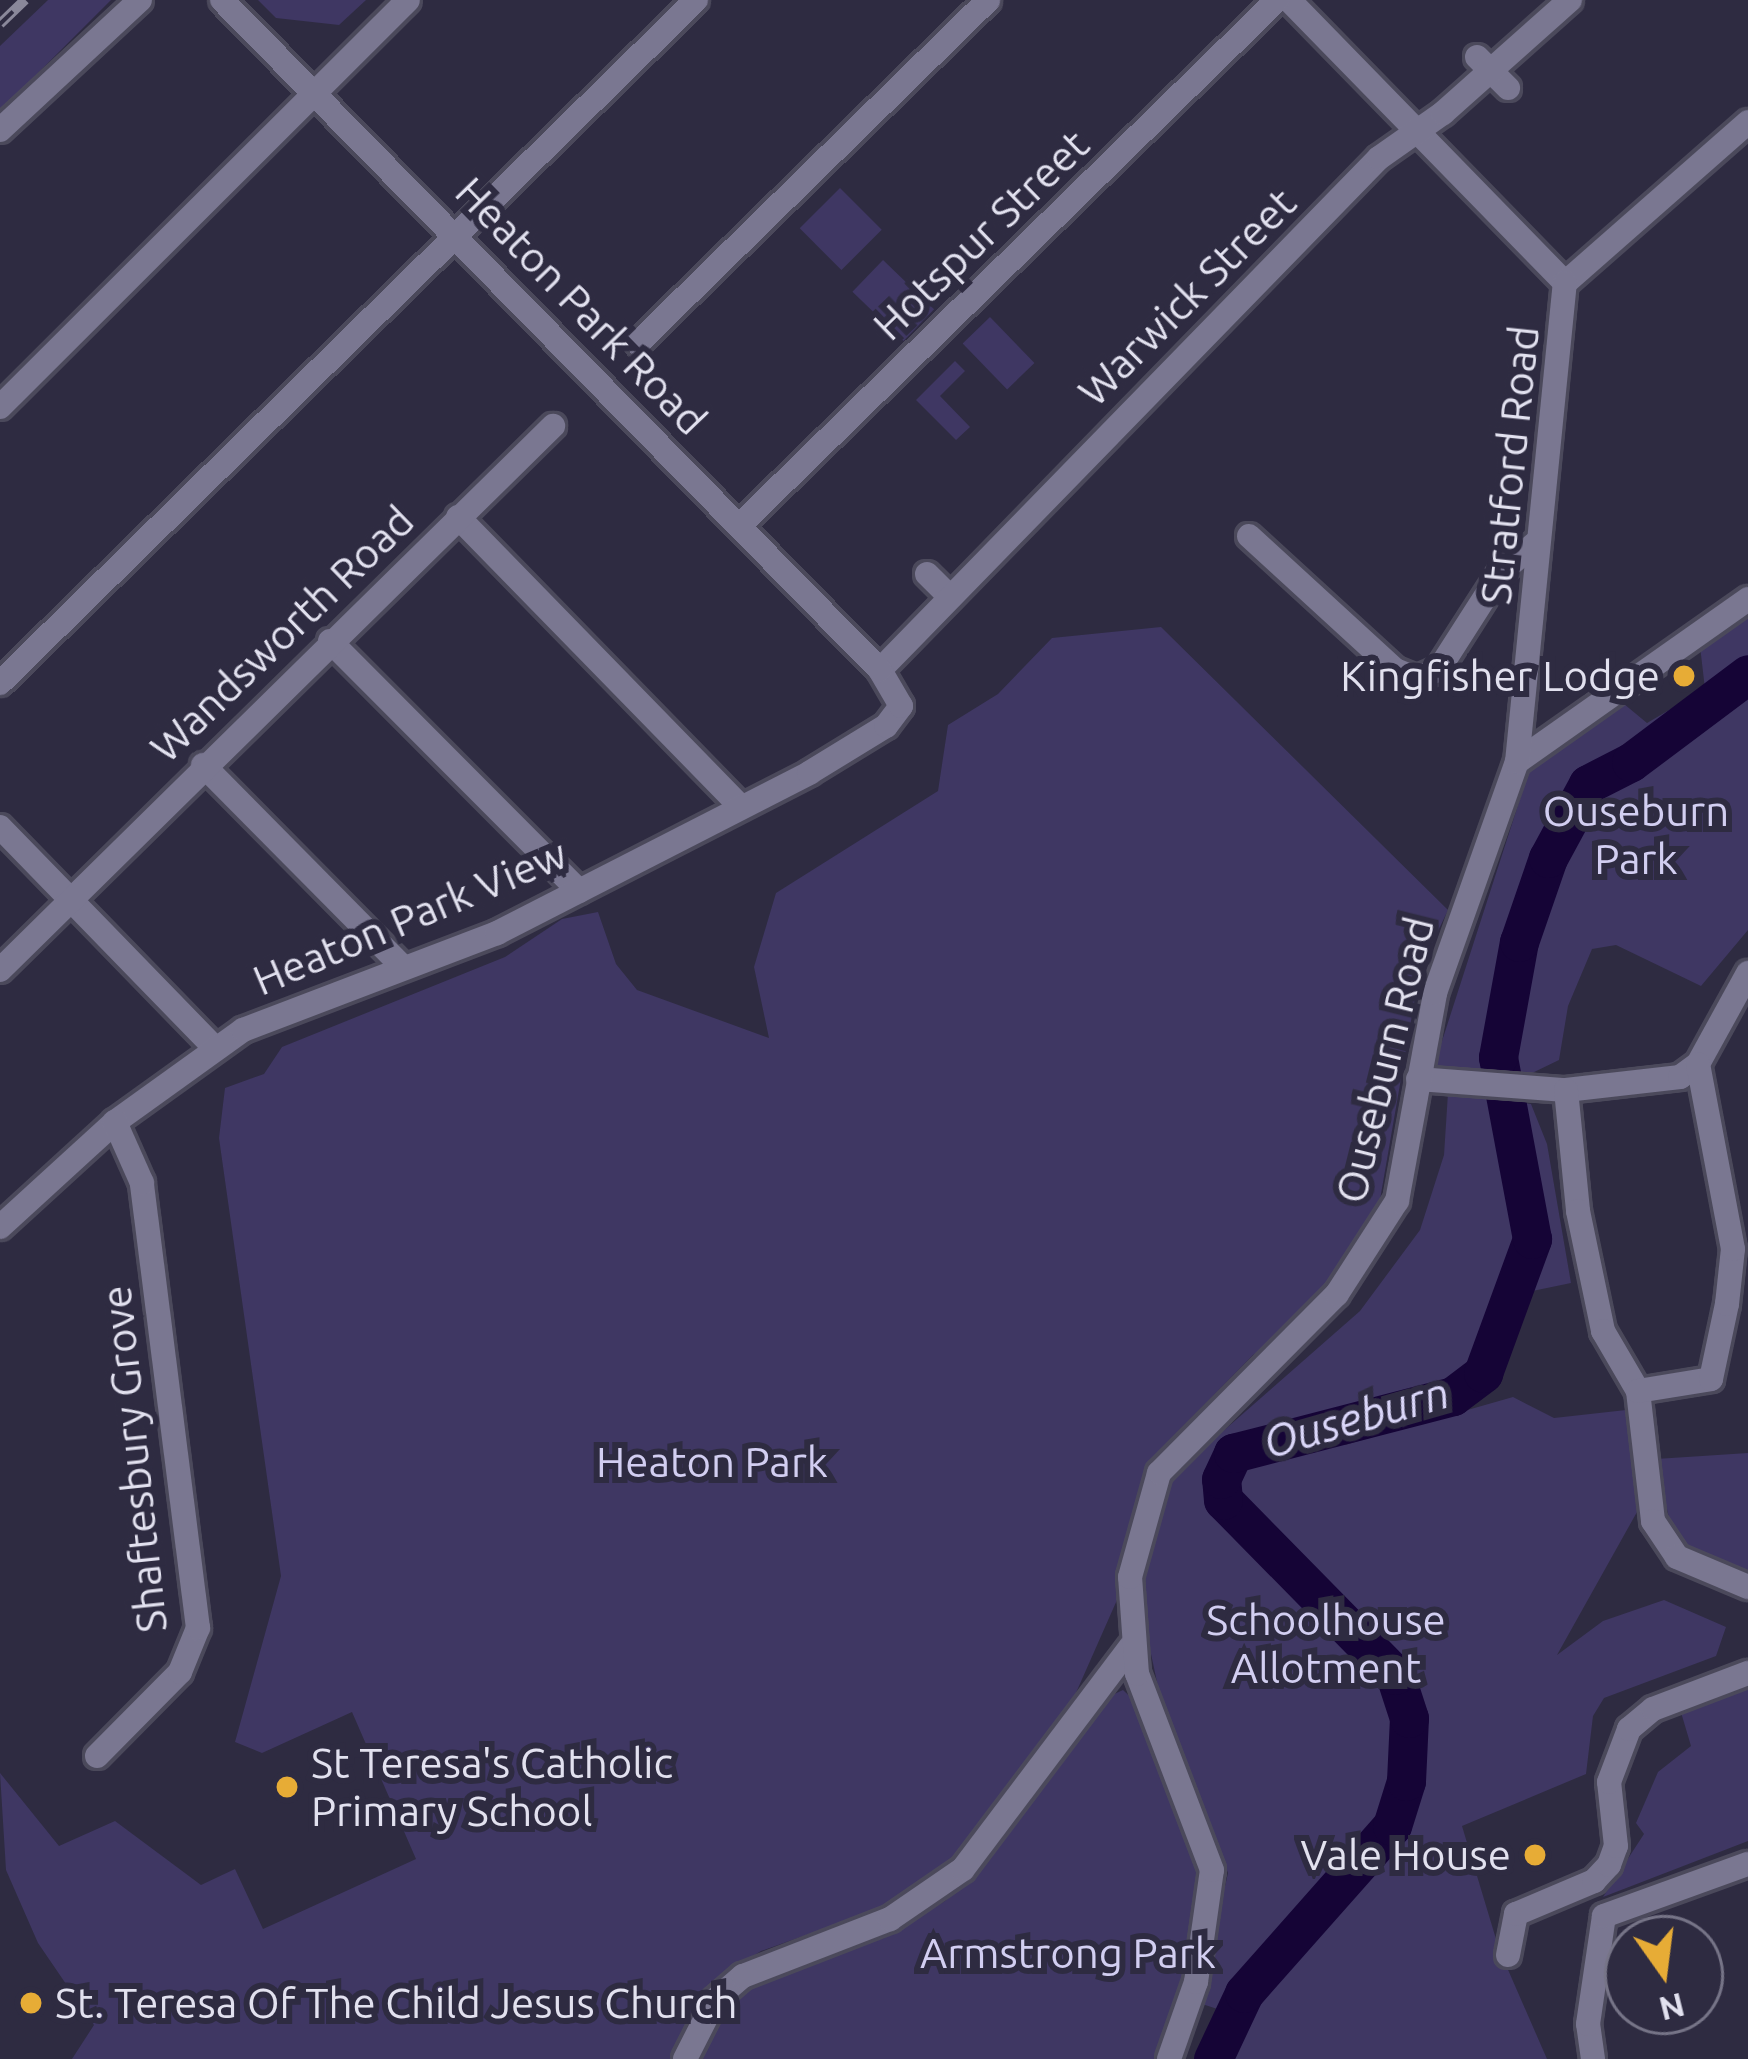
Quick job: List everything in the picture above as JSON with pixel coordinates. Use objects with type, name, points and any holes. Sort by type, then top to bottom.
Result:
[{"type":"street","points":[[0,130],[140,0]]},
{"type":"street","name":"Heaton Park Road","points":[[222,0],[457,232],[880,670]]},
{"type":"street","points":[[0,407],[408,0]]},
{"type":"street","points":[[0,683],[696,0]]},
{"type":"street","points":[[638,343],[988,0]]},
{"type":"street","name":"Hotspur Street","points":[[739,526],[1277,0]]},
{"type":"street","name":"Stratford Road","points":[[1289,0],[1565,283],[1562,380],[1538,541],[1517,762]]},
{"type":"street","name":"Warwick Street","points":[[880,670],[1406,123],[1492,72],[1570,0]]},
{"type":"street","points":[[1565,283],[1748,122]]},
{"type":"street","name":"Wandsworth Road","points":[[0,970],[203,764],[553,426]]},
{"type":"street","points":[[458,517],[741,807]]},
{"type":"street","points":[[1249,536],[1400,674],[1417,679],[1439,669],[1501,572],[1538,541]]},
{"type":"street","points":[[927,574],[950,597]]},
{"type":"street","points":[[1517,762],[1748,599]]},
{"type":"street","points":[[330,640],[579,891]]},
{"type":"street","name":"Heaton Park View","points":[[0,1227],[115,1122],[215,1048],[274,1015],[403,967],[579,891],[741,807],[893,720],[900,695],[880,670]]},
{"type":"street","name":"Ouseburn Road","points":[[1169,2059],[1196,1982],[1212,1870],[1130,1647],[1130,1577],[1151,1489],[1171,1458],[1301,1333],[1377,1240],[1397,1201],[1438,981],[1517,762]]},
{"type":"street","points":[[203,764],[403,967]]},
{"type":"street","points":[[0,826],[215,1048]]},
{"type":"street","points":[[1418,1079],[1566,1090],[1671,1079],[1698,1064],[1748,974]]},
{"type":"street","points":[[1638,1390],[1711,1379],[1729,1285],[1733,1249],[1698,1064]]},
{"type":"street","points":[[1566,1090],[1566,1135],[1603,1331],[1638,1390],[1657,1532],[1677,1557],[1748,1587]]},
{"type":"street","name":"Shaftesbury Grove","points":[[97,1756],[180,1672],[198,1628],[142,1183],[115,1122]]},
{"type":"street","points":[[686,2059],[715,2000],[761,1965],[890,1919],[945,1886],[1004,1823],[1130,1647]]},
{"type":"street","points":[[1508,1955],[1516,1914],[1594,1882],[1609,1865],[1612,1764],[1628,1729],[1669,1701],[1748,1673]]},
{"type":"street","points":[[1594,2059],[1588,2024],[1604,1916],[1748,1864]]},
{"type":"green space","points":[[48,0],[111,0],[0,111],[0,46]]},
{"type":"green space","points":[[258,0],[366,0],[339,25],[276,18]]},
{"type":"green space","points":[[840,188],[882,230],[841,270],[800,228]]},
{"type":"green space","points":[[883,260],[934,309],[904,341],[852,292]]},
{"type":"green space","points":[[990,317],[1034,363],[1007,389],[963,343]]},
{"type":"green space","points":[[955,361],[965,371],[940,396],[970,427],[956,440],[916,400]]},
{"type":"green space","name":"Ouseburn Park","points":[[1748,612],[1748,930],[1701,986],[1616,945],[1592,949],[1568,1006],[1559,1060],[1528,1075],[1433,1069],[1530,768],[1618,699],[1647,723],[1705,689],[1700,646]]},
{"type":"green space","name":"Heaton Park","points":[[1161,627],[1448,910],[1420,969],[1377,1217],[1292,1327],[1253,1355],[1147,1463],[1117,1600],[1056,1738],[959,1861],[907,1899],[761,1951],[720,1977],[677,2059],[72,2059],[94,2025],[38,1943],[6,1870],[0,1773],[59,1846],[115,1821],[201,1885],[235,1869],[263,1929],[416,1859],[352,1712],[262,1753],[235,1742],[281,1576],[219,1138],[225,1088],[264,1074],[282,1047],[505,957],[562,919],[598,912],[616,964],[637,990],[769,1038],[754,967],[776,893],[938,791],[948,725],[998,694],[1052,638]]},
{"type":"green space","name":"Schoolhouse Allotment","points":[[1448,1093],[1531,1104],[1547,1144],[1571,1283],[1493,1299],[1481,1347],[1450,1383],[1360,1407],[1345,1445],[1513,1397],[1554,1418],[1626,1410],[1637,1512],[1557,1655],[1603,1621],[1664,1600],[1726,1627],[1716,1656],[1604,1698],[1593,1716],[1586,1774],[1462,1826],[1499,1949],[1547,2059],[1227,2059],[1239,2016],[1199,2003],[1228,1873],[1160,1696],[1138,1593],[1165,1482],[1360,1311],[1420,1230],[1444,1155]]},
{"type":"green space","points":[[1748,1453],[1748,1575],[1696,1553],[1672,1532],[1656,1459]]},
{"type":"green space","points":[[1748,1685],[1748,1841],[1603,1897],[1644,1834],[1636,1823],[1658,1772],[1691,1746],[1680,1709]]},
{"type":"green space","name":"Armstrong Park","points":[[1123,1690],[1140,1706],[1199,1856],[1202,1908],[1159,2059],[695,2059],[731,1997],[773,1972],[884,1938],[945,1901],[985,1863],[1110,1696]]},
{"type":"waterway","name":"Ouseburn","points":[[1213,2059],[1244,1993],[1392,1826],[1406,1781],[1409,1718],[1395,1675],[1223,1500],[1221,1479],[1233,1453],[1453,1396],[1483,1373],[1532,1239],[1498,1057],[1519,942],[1548,858],[1588,784],[1631,762],[1748,674]]},
{"type":"railway","points":[[0,24],[25,0]]},
{"type":"place","name":"Kingfisher Lodge","points":[[1684,676]]},
{"type":"place","name":"St Teresa's Catholic Primary School","points":[[287,1787]]},
{"type":"place","name":"Vale House","points":[[1535,1855]]},
{"type":"place","name":"St. Teresa Of The Child Jesus Church","points":[[31,2003]]}]
